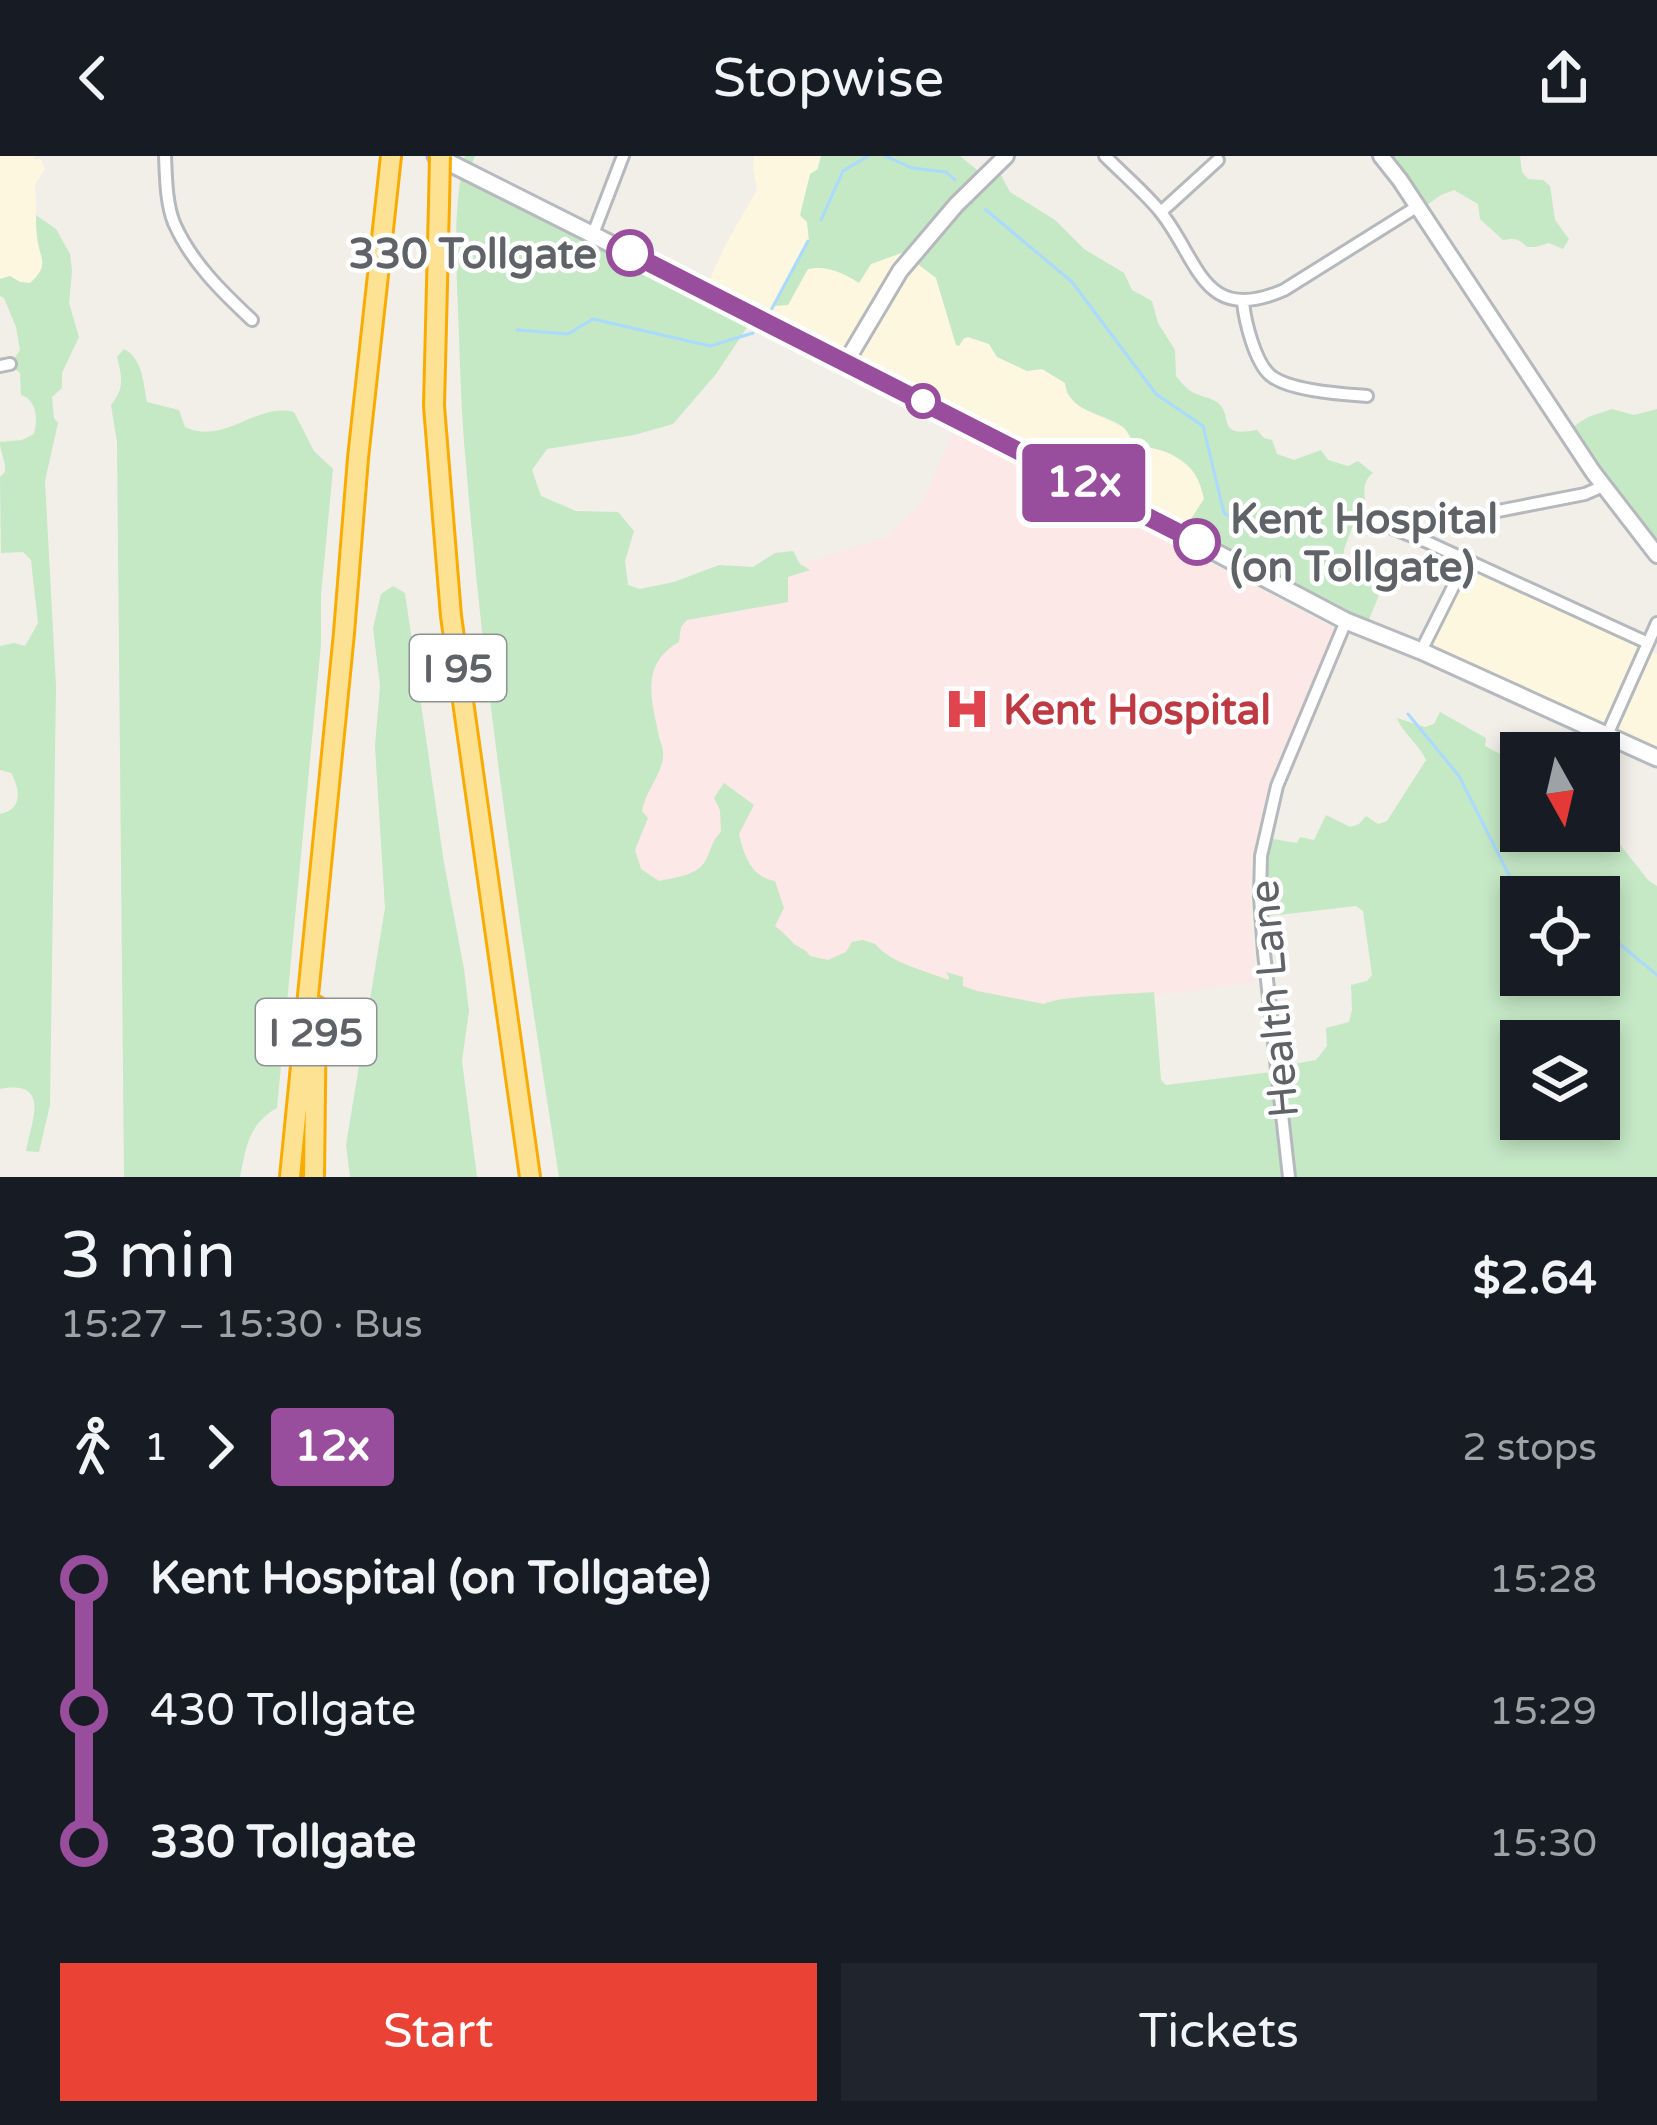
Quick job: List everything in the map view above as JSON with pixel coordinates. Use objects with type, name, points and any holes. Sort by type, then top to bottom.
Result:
[{"type":"highway","points":[[290,1177],[391,156]]},
{"type":"highway","name":"I 95","points":[[438,156],[434,406],[443,531],[451,616],[533,1177]]},
{"type":"highway","name":"I 295","points":[[314,1177],[317,888]]},
{"type":"main road","points":[[438,156],[1346,621],[1600,732]]},
{"type":"main road","points":[[1620,741],[1657,758]]},
{"type":"street","points":[[165,156],[173,220],[209,279],[252,320]]},
{"type":"street","points":[[592,234],[623,156]]},
{"type":"street","points":[[846,362],[900,271],[1006,156]]},
{"type":"street","points":[[1105,156],[1161,212],[1210,286],[1243,302],[1284,290],[1418,206]]},
{"type":"street","points":[[1381,156],[1603,486],[1657,555]]},
{"type":"street","points":[[1161,212],[1218,160]]},
{"type":"street","points":[[1243,302],[1245,322],[1264,369],[1274,379],[1366,395]]},
{"type":"street","points":[[1498,511],[1586,494],[1603,486]]},
{"type":"street","points":[[1366,518],[1648,643]]},
{"type":"street","points":[[1421,650],[1466,561]]},
{"type":"street","name":"Health Lane","points":[[1288,1177],[1262,932],[1261,856],[1276,786],[1346,621]]},
{"type":"street","points":[[1608,732],[1657,623]]},
{"type":"shaded area","points":[[0,156],[34,156],[45,169],[35,184],[37,238],[44,264],[31,283],[10,276],[0,279]]},
{"type":"shaded area","points":[[754,156],[821,156],[800,217],[807,222],[809,240],[775,304],[787,305],[808,269],[846,274],[917,247],[910,258],[936,278],[956,345],[968,337],[989,344],[997,357],[1027,371],[1042,369],[1065,383],[1066,393],[1080,407],[1124,428],[1136,443],[1169,453],[1196,472],[1204,499],[1183,531],[705,290],[757,190]]},
{"type":"shaded area","name":"Kent Hospital","points":[[954,430],[1342,632],[1280,753],[1251,863],[1256,981],[1032,1014],[875,992],[664,887],[622,851],[635,665],[686,600],[888,537],[923,501]]},
{"type":"shaded area","points":[[1471,555],[1646,639],[1645,649],[1657,654],[1657,759],[1620,742],[1620,732],[1600,732],[1424,649],[1464,557]]},
{"type":"green space","points":[[465,156],[475,156],[469,170],[754,317],[716,374],[673,424],[547,449],[532,470],[541,496],[576,511],[618,512],[634,531],[625,561],[628,585],[640,589],[674,582],[719,565],[753,567],[775,553],[793,551],[810,570],[788,577],[788,602],[687,620],[679,642],[658,661],[651,684],[663,757],[642,811],[648,818],[635,850],[641,869],[659,881],[702,865],[721,832],[714,798],[724,783],[754,805],[739,834],[754,870],[775,881],[784,908],[775,926],[810,956],[828,960],[846,952],[852,942],[863,940],[918,969],[948,980],[946,972],[963,977],[963,986],[977,991],[1044,1004],[1154,992],[1161,1080],[1166,1085],[1273,1072],[1277,1067],[1316,1060],[1327,1046],[1326,1028],[1349,1022],[1351,985],[1372,975],[1363,911],[1356,906],[1261,917],[1267,838],[1297,843],[1300,837],[1314,840],[1326,815],[1350,827],[1366,816],[1378,824],[1387,821],[1426,760],[1397,718],[1425,727],[1434,724],[1440,712],[1486,738],[1485,746],[1500,754],[1500,852],[1620,852],[1620,845],[1657,886],[1657,1177],[559,1177],[483,643],[463,426],[457,213]]},
{"type":"green space","points":[[821,156],[960,156],[981,173],[994,162],[1010,192],[1055,220],[1084,249],[1124,273],[1132,290],[1152,301],[1158,323],[1175,350],[1176,376],[1192,392],[1217,402],[1230,428],[1257,430],[1272,440],[1277,454],[1294,460],[1321,450],[1328,460],[1348,466],[1358,461],[1373,473],[1365,486],[1367,512],[1353,527],[1343,554],[1351,574],[1382,588],[1368,622],[1183,531],[1204,499],[1195,475],[1179,459],[1138,444],[1123,427],[1080,406],[1065,383],[1042,369],[1027,371],[997,357],[989,344],[968,337],[956,345],[936,278],[910,258],[915,248],[871,264],[859,283],[835,271],[808,269],[788,305],[774,306],[809,240],[807,222],[800,215],[810,174],[818,169]]},
{"type":"green space","points":[[1381,156],[1520,156],[1528,179],[1550,186],[1555,220],[1569,239],[1563,249],[1549,243],[1527,247],[1516,239],[1503,240],[1480,219],[1478,204],[1454,190],[1420,210]]},
{"type":"green space","points":[[36,215],[56,229],[70,254],[69,303],[79,337],[62,373],[62,388],[52,397],[58,423],[45,481],[56,686],[50,1105],[39,1152],[26,1151],[34,1116],[32,1097],[27,1090],[0,1089],[0,814],[16,804],[18,792],[11,773],[0,770],[0,646],[25,646],[38,623],[31,560],[23,552],[1,553],[0,477],[5,468],[0,442],[34,434],[36,422],[33,406],[21,395],[20,373],[10,365],[20,350],[16,327],[0,296],[0,279],[10,276],[30,283],[40,271]]},
{"type":"green space","points":[[124,349],[139,365],[147,402],[179,410],[185,427],[214,431],[267,413],[294,412],[314,451],[333,469],[277,1108],[254,1129],[240,1177],[124,1177],[117,442],[111,405],[120,388],[117,357]]},
{"type":"green space","points":[[1612,409],[1634,415],[1657,409],[1657,556],[1571,428]]},
{"type":"green space","points":[[393,586],[405,593],[464,969],[469,1011],[462,1061],[477,1177],[350,1177],[346,1145],[385,908],[375,746],[380,686],[373,628],[381,594]]},
{"type":"waterway","points":[[821,220],[843,171],[868,156]]},
{"type":"waterway","points":[[885,156],[912,168],[946,172],[955,180]]},
{"type":"waterway","points":[[985,209],[1072,282],[1156,394],[1203,426],[1224,513],[1257,535]]},
{"type":"waterway","points":[[770,312],[808,241]]},
{"type":"waterway","points":[[517,330],[568,334],[593,319],[710,346],[753,333]]},
{"type":"waterway","points":[[1408,714],[1459,776],[1509,876]]},
{"type":"waterway","points":[[1620,944],[1657,975]]},
{"type":"bus line","name":"12x","points":[[630,253],[1197,542]]},
{"type":"place","name":"330 Tollgate","points":[[630,253]]},
{"type":"place","name":"Kent Hospital (on Tollgate)","points":[[1197,542]]},
{"type":"place","name":"Kent Hospital","points":[[967,709]]}]
